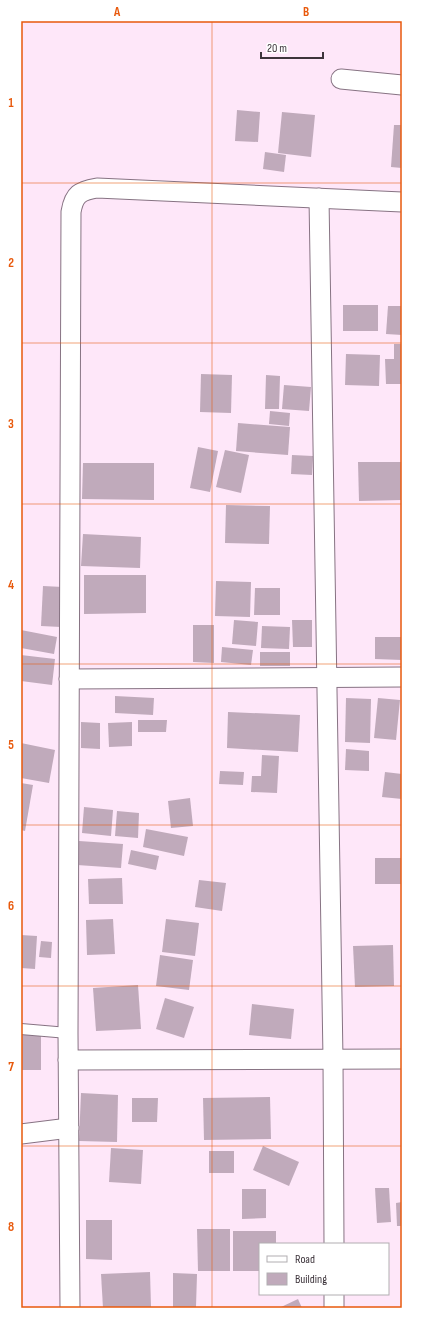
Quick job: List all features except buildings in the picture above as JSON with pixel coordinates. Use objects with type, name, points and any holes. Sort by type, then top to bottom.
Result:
[{"type":"street","points":[[341,79],[402,85]]},
{"type":"street","points":[[70,1308],[68,1033],[71,212],[73,201],[78,194],[86,190],[97,188],[402,202]]},
{"type":"street","points":[[319,198],[333,1059],[334,1243]]},
{"type":"street","points":[[69,680],[402,677]]},
{"type":"street","points":[[68,1060],[402,1059]]},
{"type":"street","points":[[21,1134],[69,1128]]},
{"type":"street","points":[[334,1295],[334,1308]]},
{"type":"lane","points":[[21,1029],[68,1033]]}]
